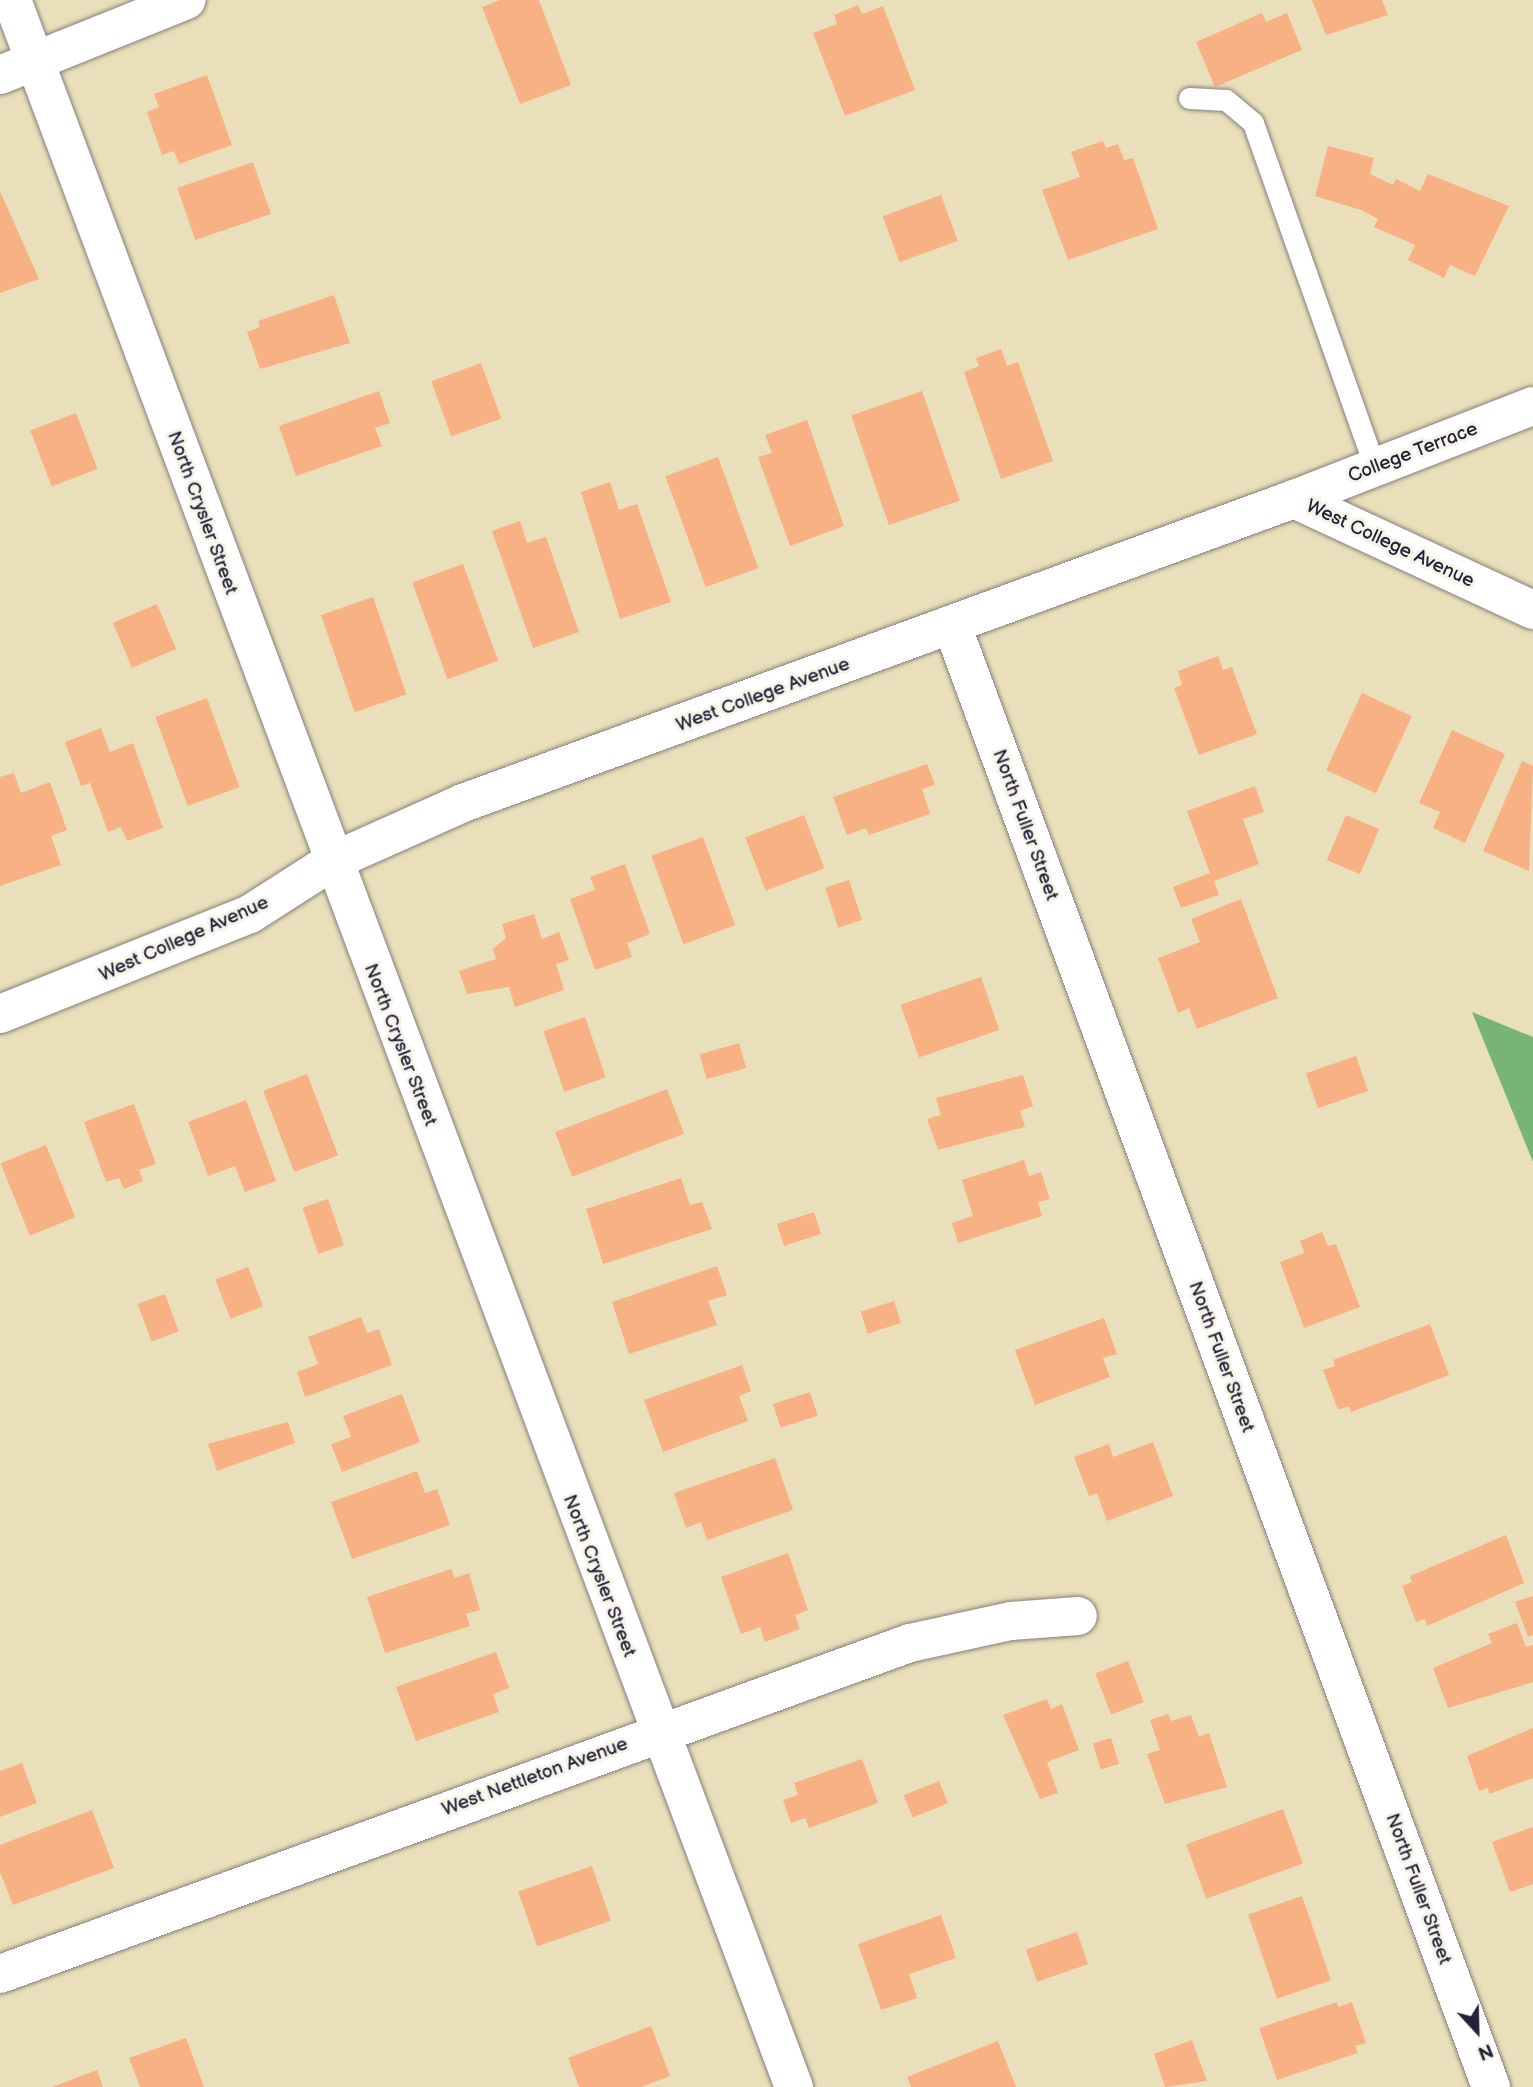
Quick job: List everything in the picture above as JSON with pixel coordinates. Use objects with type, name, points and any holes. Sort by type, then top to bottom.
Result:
[{"type":"street","name":"North Crysler Street","points":[[12,0],[331,862],[794,2087]]},
{"type":"street","points":[[0,75],[187,0]]},
{"type":"street","name":"College Terrace","points":[[1294,499],[1533,406]]},
{"type":"street","name":"West College Avenue","points":[[0,1014],[250,914],[331,862],[463,803],[953,628],[1294,499],[1533,610]]},
{"type":"street","name":"North Fuller Street","points":[[953,628],[1491,2087]]},
{"type":"street","name":"West Nettleton Avenue","points":[[0,1973],[909,1643],[1011,1621],[1078,1616]]},
{"type":"lane","points":[[1189,98],[1226,100],[1253,123],[1375,468]]},
{"type":"green space","points":[[1472,1012],[1533,1037],[1533,1162]]},
{"type":"building","points":[[500,0],[539,0],[571,85],[520,104],[482,7]]},
{"type":"building","points":[[1312,0],[1382,0],[1388,15],[1326,35]]},
{"type":"building","points":[[858,5],[862,14],[883,6],[915,90],[845,116],[813,33],[837,24],[834,15]]},
{"type":"building","points":[[1262,13],[1266,22],[1287,13],[1302,50],[1215,87],[1196,42]]},
{"type":"building","points":[[207,75],[232,145],[179,164],[174,151],[162,155],[147,112],[159,107],[154,94]]},
{"type":"building","points":[[1103,141],[1106,148],[1118,144],[1124,160],[1133,158],[1158,229],[1068,260],[1042,190],[1080,177],[1071,152]]},
{"type":"building","points":[[1328,146],[1374,158],[1370,174],[1393,185],[1396,179],[1420,191],[1428,174],[1509,206],[1475,276],[1450,265],[1444,278],[1408,260],[1415,245],[1374,227],[1378,219],[1361,210],[1315,196]]},
{"type":"building","points":[[253,162],[271,214],[195,240],[177,188]]},
{"type":"building","points":[[0,191],[39,279],[0,293]]},
{"type":"building","points":[[941,195],[958,241],[899,262],[883,216]]},
{"type":"building","points":[[334,295],[350,343],[260,369],[247,332],[260,327],[258,321]]},
{"type":"building","points":[[1001,349],[1007,366],[1018,362],[1053,461],[1001,479],[964,372],[979,366],[976,358]]},
{"type":"building","points":[[481,363],[501,418],[451,437],[431,381]]},
{"type":"building","points":[[379,391],[390,423],[375,428],[382,446],[296,476],[279,426]]},
{"type":"building","points":[[922,391],[960,501],[889,525],[851,415]]},
{"type":"building","points":[[76,413],[98,469],[52,487],[30,431]]},
{"type":"building","points":[[807,420],[844,526],[790,546],[758,457],[772,453],[765,435]]},
{"type":"building","points":[[718,457],[758,568],[706,587],[665,476]]},
{"type":"building","points":[[610,482],[619,510],[637,504],[671,602],[620,619],[581,492]]},
{"type":"building","points":[[520,521],[527,543],[546,537],[579,632],[533,648],[492,531]]},
{"type":"building","points":[[463,564],[498,661],[447,679],[412,582]]},
{"type":"building","points":[[373,597],[407,694],[355,712],[321,615]]},
{"type":"building","points":[[157,604],[176,649],[132,668],[113,623]]},
{"type":"building","points":[[1218,656],[1223,670],[1232,667],[1257,734],[1199,755],[1174,688],[1182,685],[1178,671]]},
{"type":"building","points":[[1362,693],[1412,716],[1376,793],[1326,770]]},
{"type":"building","points":[[207,698],[239,787],[188,806],[155,717]]},
{"type":"building","points":[[101,728],[110,752],[133,743],[163,828],[127,841],[121,827],[108,832],[90,783],[81,786],[65,742]]},
{"type":"building","points":[[1452,730],[1505,754],[1465,843],[1433,828],[1440,812],[1419,803]]},
{"type":"building","points":[[1522,761],[1533,766],[1529,871],[1483,851]]},
{"type":"building","points":[[927,764],[935,785],[922,789],[930,814],[869,835],[866,828],[847,835],[833,797]]},
{"type":"building","points":[[14,773],[21,793],[50,782],[67,830],[51,836],[61,865],[0,886],[0,777]]},
{"type":"building","points":[[1255,786],[1264,812],[1243,819],[1259,864],[1214,881],[1219,895],[1181,908],[1173,887],[1210,873],[1187,811]]},
{"type":"building","points":[[804,815],[824,868],[766,891],[745,838]]},
{"type":"building","points":[[1346,815],[1379,829],[1360,874],[1327,860]]},
{"type":"building","points":[[703,837],[735,925],[683,944],[651,856]]},
{"type":"building","points":[[625,864],[650,934],[627,943],[632,957],[595,970],[570,899],[595,890],[590,877]]},
{"type":"building","points":[[849,880],[862,920],[838,928],[825,888]]},
{"type":"building","points":[[1241,899],[1278,998],[1197,1029],[1189,1008],[1178,1013],[1158,958],[1200,942],[1191,919]]},
{"type":"building","points":[[534,914],[542,939],[559,932],[569,960],[556,964],[564,990],[515,1007],[509,987],[467,994],[459,971],[496,959],[493,949],[506,938],[502,924]]},
{"type":"building","points":[[981,977],[999,1030],[919,1058],[901,1005]]},
{"type":"building","points":[[585,1017],[606,1078],[564,1092],[543,1031]]},
{"type":"building","points":[[739,1043],[746,1068],[707,1079],[700,1054]]},
{"type":"building","points":[[1356,1056],[1368,1091],[1318,1108],[1306,1073]]},
{"type":"building","points":[[307,1074],[338,1155],[294,1172],[263,1091]]},
{"type":"building","points":[[1023,1075],[1033,1106],[1020,1111],[1025,1127],[938,1150],[927,1119],[941,1115],[936,1098]]},
{"type":"building","points":[[667,1089],[684,1134],[572,1177],[555,1132]]},
{"type":"building","points":[[246,1100],[276,1181],[245,1192],[235,1166],[208,1176],[188,1122]]},
{"type":"building","points":[[134,1104],[156,1164],[139,1170],[143,1181],[124,1189],[119,1178],[106,1182],[84,1122]]},
{"type":"building","points":[[46,1145],[75,1217],[30,1236],[1,1163]]},
{"type":"building","points":[[1024,1160],[1029,1176],[1041,1172],[1050,1199],[1038,1202],[1042,1216],[958,1243],[952,1223],[973,1216],[962,1180]]},
{"type":"building","points":[[681,1178],[690,1205],[702,1202],[712,1229],[603,1264],[586,1209]]},
{"type":"building","points":[[328,1199],[344,1245],[318,1254],[302,1208]]},
{"type":"building","points":[[814,1212],[821,1234],[784,1246],[777,1224]]},
{"type":"building","points":[[1322,1232],[1328,1246],[1336,1244],[1360,1307],[1304,1328],[1280,1262],[1304,1253],[1300,1241]]},
{"type":"building","points":[[717,1266],[727,1295],[708,1301],[717,1325],[629,1354],[612,1302]]},
{"type":"building","points":[[248,1267],[263,1306],[230,1319],[215,1280]]},
{"type":"building","points":[[165,1294],[179,1332],[151,1342],[138,1304]]},
{"type":"building","points":[[894,1301],[901,1323],[868,1334],[861,1312]]},
{"type":"building","points":[[361,1317],[367,1333],[379,1329],[392,1365],[305,1397],[297,1372],[318,1364],[308,1337]]},
{"type":"building","points":[[1104,1318],[1117,1354],[1103,1358],[1110,1377],[1035,1405],[1015,1350]]},
{"type":"building","points":[[1430,1324],[1449,1375],[1351,1412],[1349,1406],[1338,1410],[1323,1370],[1335,1366],[1333,1360]]},
{"type":"building","points":[[742,1365],[751,1391],[739,1396],[748,1421],[663,1452],[644,1400]]},
{"type":"building","points":[[810,1392],[818,1416],[781,1428],[773,1404]]},
{"type":"building","points":[[402,1394],[420,1442],[342,1472],[331,1444],[351,1437],[343,1416]]},
{"type":"building","points":[[288,1422],[295,1443],[217,1471],[208,1444]]},
{"type":"building","points":[[1153,1442],[1173,1496],[1107,1521],[1097,1493],[1089,1496],[1074,1457],[1109,1444],[1113,1457]]},
{"type":"building","points":[[775,1458],[793,1510],[707,1540],[701,1522],[686,1528],[674,1493]]},
{"type":"building","points":[[417,1471],[425,1493],[437,1489],[450,1525],[352,1559],[331,1502]]},
{"type":"building","points":[[1506,1535],[1524,1583],[1427,1626],[1425,1619],[1416,1622],[1402,1586],[1412,1582],[1410,1576]]},
{"type":"building","points":[[788,1553],[808,1610],[795,1615],[800,1629],[765,1642],[760,1627],[741,1634],[721,1577]]},
{"type":"building","points":[[451,1569],[455,1578],[469,1573],[480,1610],[466,1614],[470,1626],[385,1653],[367,1597]]},
{"type":"building","points":[[1533,1596],[1533,1635],[1528,1637],[1515,1602]]},
{"type":"building","points":[[1517,1623],[1526,1647],[1533,1645],[1533,1682],[1448,1708],[1433,1668],[1492,1643],[1488,1634]]},
{"type":"building","points":[[496,1652],[509,1688],[493,1694],[499,1712],[416,1741],[396,1687]]},
{"type":"building","points":[[1128,1661],[1144,1702],[1111,1715],[1095,1674]]},
{"type":"building","points":[[1047,1699],[1051,1709],[1062,1704],[1079,1750],[1047,1762],[1058,1793],[1040,1799],[1003,1715]]},
{"type":"building","points":[[1168,1714],[1171,1721],[1191,1715],[1199,1737],[1209,1733],[1227,1787],[1165,1804],[1147,1754],[1160,1750],[1150,1720]]},
{"type":"building","points":[[1533,1728],[1533,1778],[1489,1794],[1488,1788],[1479,1791],[1467,1756]]},
{"type":"building","points":[[1111,1738],[1119,1764],[1101,1769],[1093,1744]]},
{"type":"building","points":[[862,1759],[878,1803],[809,1828],[805,1818],[791,1823],[783,1800],[798,1795],[794,1783]]},
{"type":"building","points":[[22,1763],[37,1803],[0,1817],[0,1771]]},
{"type":"building","points":[[939,1781],[948,1803],[913,1817],[904,1795]]},
{"type":"building","points":[[1283,1809],[1303,1864],[1206,1899],[1186,1844]]},
{"type":"building","points":[[92,1810],[114,1868],[13,1905],[0,1872],[0,1845]]},
{"type":"building","points":[[1533,1827],[1533,1884],[1510,1892],[1492,1842]]},
{"type":"building","points":[[592,1866],[611,1921],[537,1946],[518,1891]]},
{"type":"building","points":[[1302,1896],[1331,1980],[1277,1999],[1248,1915]]},
{"type":"building","points":[[941,1915],[956,1958],[909,1974],[917,1998],[881,2010],[858,1944]]},
{"type":"building","points":[[1077,1932],[1088,1964],[1037,1982],[1026,1950]]},
{"type":"building","points":[[1337,2002],[1338,2007],[1352,2002],[1366,2043],[1355,2046],[1358,2053],[1277,2080],[1259,2028]]},
{"type":"building","points":[[651,2026],[670,2076],[641,2087],[579,2087],[568,2058]]},
{"type":"building","points":[[186,2038],[204,2087],[140,2087],[129,2058]]},
{"type":"building","points":[[1192,2040],[1207,2081],[1165,2087],[1154,2054]]},
{"type":"building","points":[[998,2041],[1016,2087],[911,2087],[907,2077]]},
{"type":"building","points":[[97,2070],[103,2087],[52,2087]]}]
